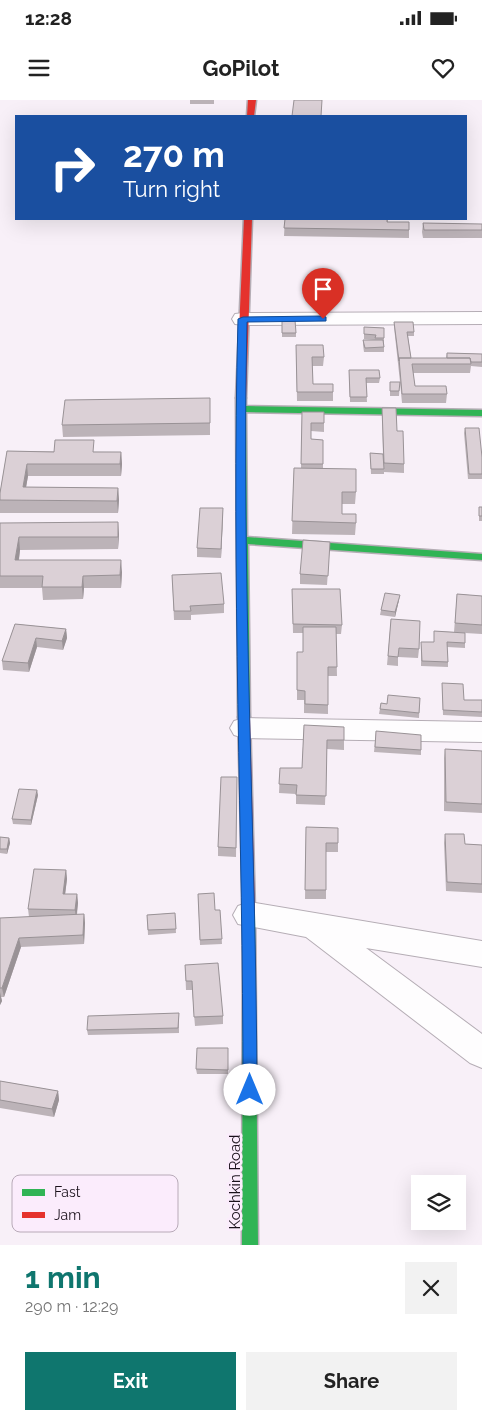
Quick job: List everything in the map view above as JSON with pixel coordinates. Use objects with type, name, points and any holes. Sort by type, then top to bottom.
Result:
[{"type":"main road","points":[[251,115],[252,100]]},
{"type":"main road","name":"Kochkin Road","points":[[248,220],[240,409],[244,728],[250,915],[250,1245]]},
{"type":"main road","points":[[240,409],[482,413]]},
{"type":"main road","points":[[242,540],[482,557]]},
{"type":"street","points":[[243,319],[482,318]]},
{"type":"street","points":[[244,728],[482,732]]},
{"type":"street","points":[[250,915],[482,954]]},
{"type":"street","points":[[315,926],[482,1053]]},
{"type":"building","points":[[294,100],[322,100],[321,115],[292,115]]},
{"type":"building","points":[[285,220],[387,220],[387,222],[409,222],[409,230],[284,228]]},
{"type":"building","points":[[423,223],[482,224],[482,230],[424,230]]},
{"type":"building","points":[[282,320],[295,320],[296,333],[282,333]]},
{"type":"building","points":[[394,322],[413,322],[414,332],[407,332],[411,358],[399,358],[399,361]]},
{"type":"building","points":[[364,327],[384,328],[384,338],[375,338],[376,335],[364,334]]},
{"type":"building","points":[[363,340],[383,340],[384,347],[365,348]]},
{"type":"building","points":[[296,345],[323,345],[324,357],[312,357],[313,384],[333,384],[333,392],[297,392]]},
{"type":"building","points":[[447,353],[482,354],[482,362],[471,362],[470,358],[447,358]]},
{"type":"building","points":[[399,358],[470,358],[471,364],[412,364],[415,386],[446,386],[447,394],[402,394]]},
{"type":"building","points":[[349,370],[379,370],[380,378],[366,378],[367,397],[350,397]]},
{"type":"building","points":[[390,382],[400,382],[399,391],[390,391]]},
{"type":"building","points":[[210,398],[210,423],[62,425],[65,400]]},
{"type":"building","points":[[382,408],[396,408],[397,431],[403,431],[404,464],[384,463]]},
{"type":"building","points":[[302,412],[324,412],[324,423],[311,423],[311,439],[323,440],[323,464],[301,464]]},
{"type":"building","points":[[465,428],[479,428],[482,474],[469,474]]},
{"type":"building","points":[[55,440],[94,440],[93,452],[121,452],[120,464],[27,464],[23,487],[118,488],[117,501],[0,500],[7,451],[54,452]]},
{"type":"building","points":[[370,453],[383,454],[384,469],[371,469]]},
{"type":"building","points":[[294,468],[356,469],[356,492],[342,492],[342,514],[356,514],[356,523],[292,521]]},
{"type":"building","points":[[479,507],[482,507],[482,516],[479,516]]},
{"type":"building","points":[[200,508],[223,508],[221,549],[197,548]]},
{"type":"building","points":[[118,522],[118,537],[19,537],[15,560],[121,560],[120,575],[83,576],[82,587],[42,587],[43,576],[0,576],[0,523]]},
{"type":"building","points":[[303,540],[330,542],[328,576],[300,574]]},
{"type":"building","points":[[221,573],[224,604],[190,606],[191,611],[174,611],[172,575]]},
{"type":"building","points":[[292,589],[340,589],[342,625],[293,624]]},
{"type":"building","points":[[385,593],[400,595],[395,612],[381,610]]},
{"type":"building","points":[[457,594],[482,596],[482,625],[455,623]]},
{"type":"building","points":[[391,619],[420,621],[419,649],[399,648],[398,657],[388,656]]},
{"type":"building","points":[[15,624],[66,629],[62,641],[36,638],[28,663],[2,661]]},
{"type":"building","points":[[303,627],[336,627],[337,667],[328,667],[328,705],[305,704],[305,691],[297,690],[297,652],[303,652]]},
{"type":"building","points":[[434,631],[465,633],[465,643],[447,642],[448,662],[422,661],[421,642],[434,642]]},
{"type":"building","points":[[442,683],[463,684],[464,700],[482,700],[482,712],[443,710]]},
{"type":"building","points":[[388,695],[420,698],[419,713],[380,709],[381,703],[387,704]]},
{"type":"building","points":[[304,725],[344,727],[344,740],[327,740],[326,796],[296,795],[297,785],[279,784],[280,768],[302,768]]},
{"type":"building","points":[[376,731],[421,735],[421,750],[375,747]]},
{"type":"building","points":[[445,749],[482,751],[482,804],[446,802]]},
{"type":"building","points":[[221,777],[237,777],[236,848],[218,847]]},
{"type":"building","points":[[19,789],[37,790],[31,820],[12,819]]},
{"type":"building","points":[[306,827],[338,828],[338,843],[326,843],[326,890],[305,890]]},
{"type":"building","points":[[445,834],[464,834],[465,844],[482,845],[482,884],[447,882]]},
{"type":"building","points":[[0,837],[9,838],[7,849],[0,849]]},
{"type":"building","points":[[34,869],[66,870],[63,894],[77,894],[75,910],[28,909]]},
{"type":"building","points":[[214,893],[215,910],[220,910],[222,939],[200,940],[198,894]]},
{"type":"building","points":[[175,913],[176,929],[148,930],[147,915]]},
{"type":"building","points":[[84,914],[83,935],[19,938],[2,988],[0,988],[0,918]]},
{"type":"building","points":[[218,963],[223,1016],[194,1017],[192,981],[186,981],[185,965]]},
{"type":"building","points":[[179,1013],[178,1028],[87,1030],[88,1016]]},
{"type":"building","points":[[197,1048],[228,1048],[228,1070],[196,1069]]},
{"type":"building","points":[[0,1081],[58,1091],[52,1109],[0,1100]]},
{"type":"traffic: fast","points":[[241,398],[244,717]]},
{"type":"traffic: fast","points":[[241,409],[482,413]]},
{"type":"traffic: fast","points":[[242,540],[482,557]]},
{"type":"traffic: fast","points":[[249,913],[250,1245]]},
{"type":"traffic: jam","points":[[251,115],[252,100]]},
{"type":"traffic: jam","points":[[241,398],[248,220]]},
{"type":"traffic: jam","points":[[244,717],[249,913]]},
{"type":"route","points":[[250,1090],[250,915],[244,728],[240,409],[243,319],[323,319]]}]
